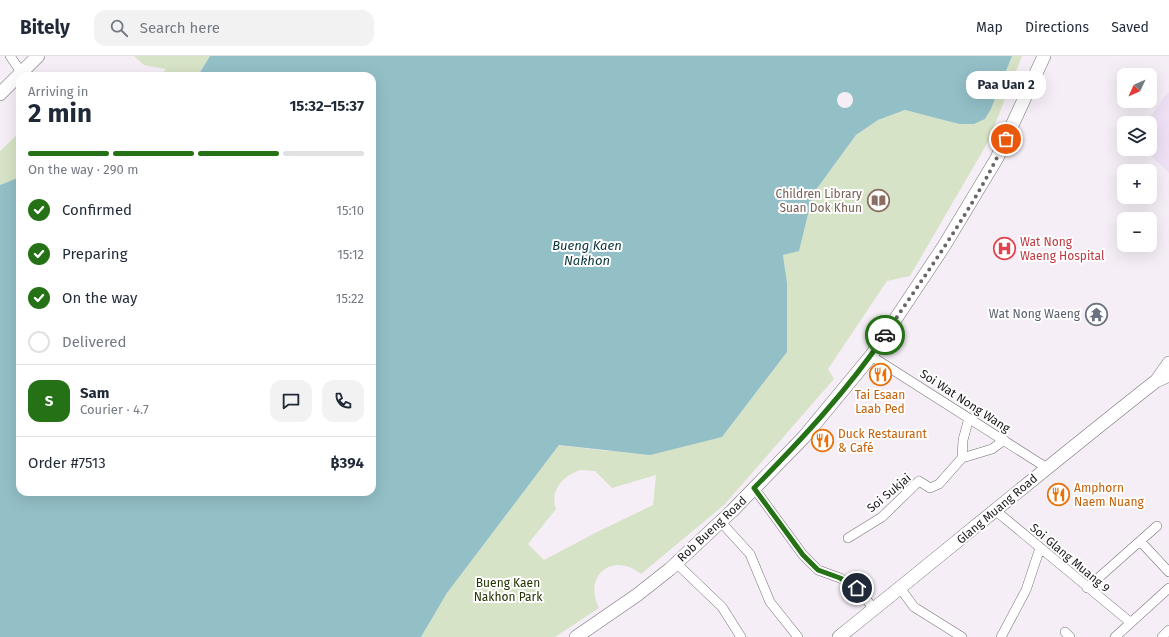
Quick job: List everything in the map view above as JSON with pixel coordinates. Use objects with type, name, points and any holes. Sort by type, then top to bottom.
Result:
[{"type":"street","points":[[10,56],[21,72],[38,56]]},
{"type":"street","name":"Rob Bueng Road","points":[[576,637],[637,595],[676,563],[754,488],[804,437],[871,356],[944,246],[997,158],[1044,56]]},
{"type":"street","points":[[0,94],[16,77]]},
{"type":"street","name":"Soi Wat Nong Wang","points":[[871,356],[1046,468]]},
{"type":"street","name":"Glang Muang Road","points":[[1156,381],[1169,363]]},
{"type":"street","name":"Glang Muang Road","points":[[839,637],[996,512],[1046,468],[1156,381],[1169,375]]},
{"type":"street","points":[[969,418],[962,440],[962,458],[992,449],[1004,440]]},
{"type":"street","name":"Soi Sukjai","points":[[848,538],[882,517],[919,480],[930,488],[939,484],[962,458]]},
{"type":"street","points":[[754,488],[803,555],[818,570],[840,578],[857,588],[874,609]]},
{"type":"street","name":"Soi Glang Muang 9","points":[[996,512],[1130,622]]},
{"type":"street","points":[[720,521],[750,554],[770,602],[798,637]]},
{"type":"street","points":[[1087,588],[1157,526]]},
{"type":"street","points":[[1140,541],[1169,572]]},
{"type":"street","points":[[1001,637],[1026,590],[1040,548]]},
{"type":"street","points":[[676,563],[722,607],[741,637]]},
{"type":"street","points":[[900,588],[914,607],[962,637]]},
{"type":"street","points":[[1115,637],[1169,588]]},
{"type":"street","points":[[1162,637],[1169,630]]},
{"type":"shaded area","points":[[1168,92],[1169,173],[1151,156],[1157,156],[1157,116],[1151,116]]},
{"type":"green space","points":[[134,56],[210,56],[201,72],[163,72],[166,69],[144,65]]},
{"type":"green space","name":"Bueng Kaen Nakhon Park","points":[[1012,56],[1022,56],[988,142],[910,276],[887,281],[828,369],[834,379],[724,505],[641,574],[631,568],[621,565],[611,566],[604,570],[598,577],[595,586],[595,596],[599,608],[555,637],[421,637],[447,593],[559,445],[607,451],[722,437],[787,352],[787,283],[783,255],[799,250],[813,194],[856,135],[878,120],[905,110],[959,124],[974,124],[985,119],[991,109]],"holes":[[[581,470],[595,471],[612,488],[656,475],[653,505],[544,560],[528,544],[556,509],[554,502],[556,490],[564,480],[575,472]]]},
{"type":"green space","points":[[16,136],[16,179],[0,185],[0,151]]},
{"type":"water","name":"Bueng Kaen Nakhon","points":[[210,56],[1012,56],[991,109],[985,119],[974,124],[959,124],[905,110],[878,120],[856,135],[813,194],[799,251],[783,255],[787,283],[787,352],[722,437],[650,455],[559,445],[447,593],[421,637],[0,637],[0,185],[16,179],[16,496],[376,496],[376,72],[200,72]]},
{"type":"pier","points":[[845,92],[851,94],[853,100],[851,106],[845,108],[839,106],[837,100],[839,94]]},
{"type":"way so far","points":[[885,335],[944,246],[997,158],[1006,139]]},
{"type":"place","name":"Paa Uan 2","points":[[1006,139]]},
{"type":"place","name":"Children Library Suan Dok Khun","points":[[878,201]]},
{"type":"place","name":"Wat Nong Waeng Hospital","points":[[1005,249]]},
{"type":"place","name":"Wat Nong Waeng","points":[[1096,314]]},
{"type":"place","name":"Tai Esaan Laab Ped","points":[[880,374]]},
{"type":"place","name":"Duck Restaurant & Café","points":[[823,441]]},
{"type":"place","name":"Amphorn Naem Nuang","points":[[1058,495]]},
{"type":"route","points":[[857,588],[840,578],[818,570],[803,555],[754,488],[804,437],[871,356],[885,335]]}]
